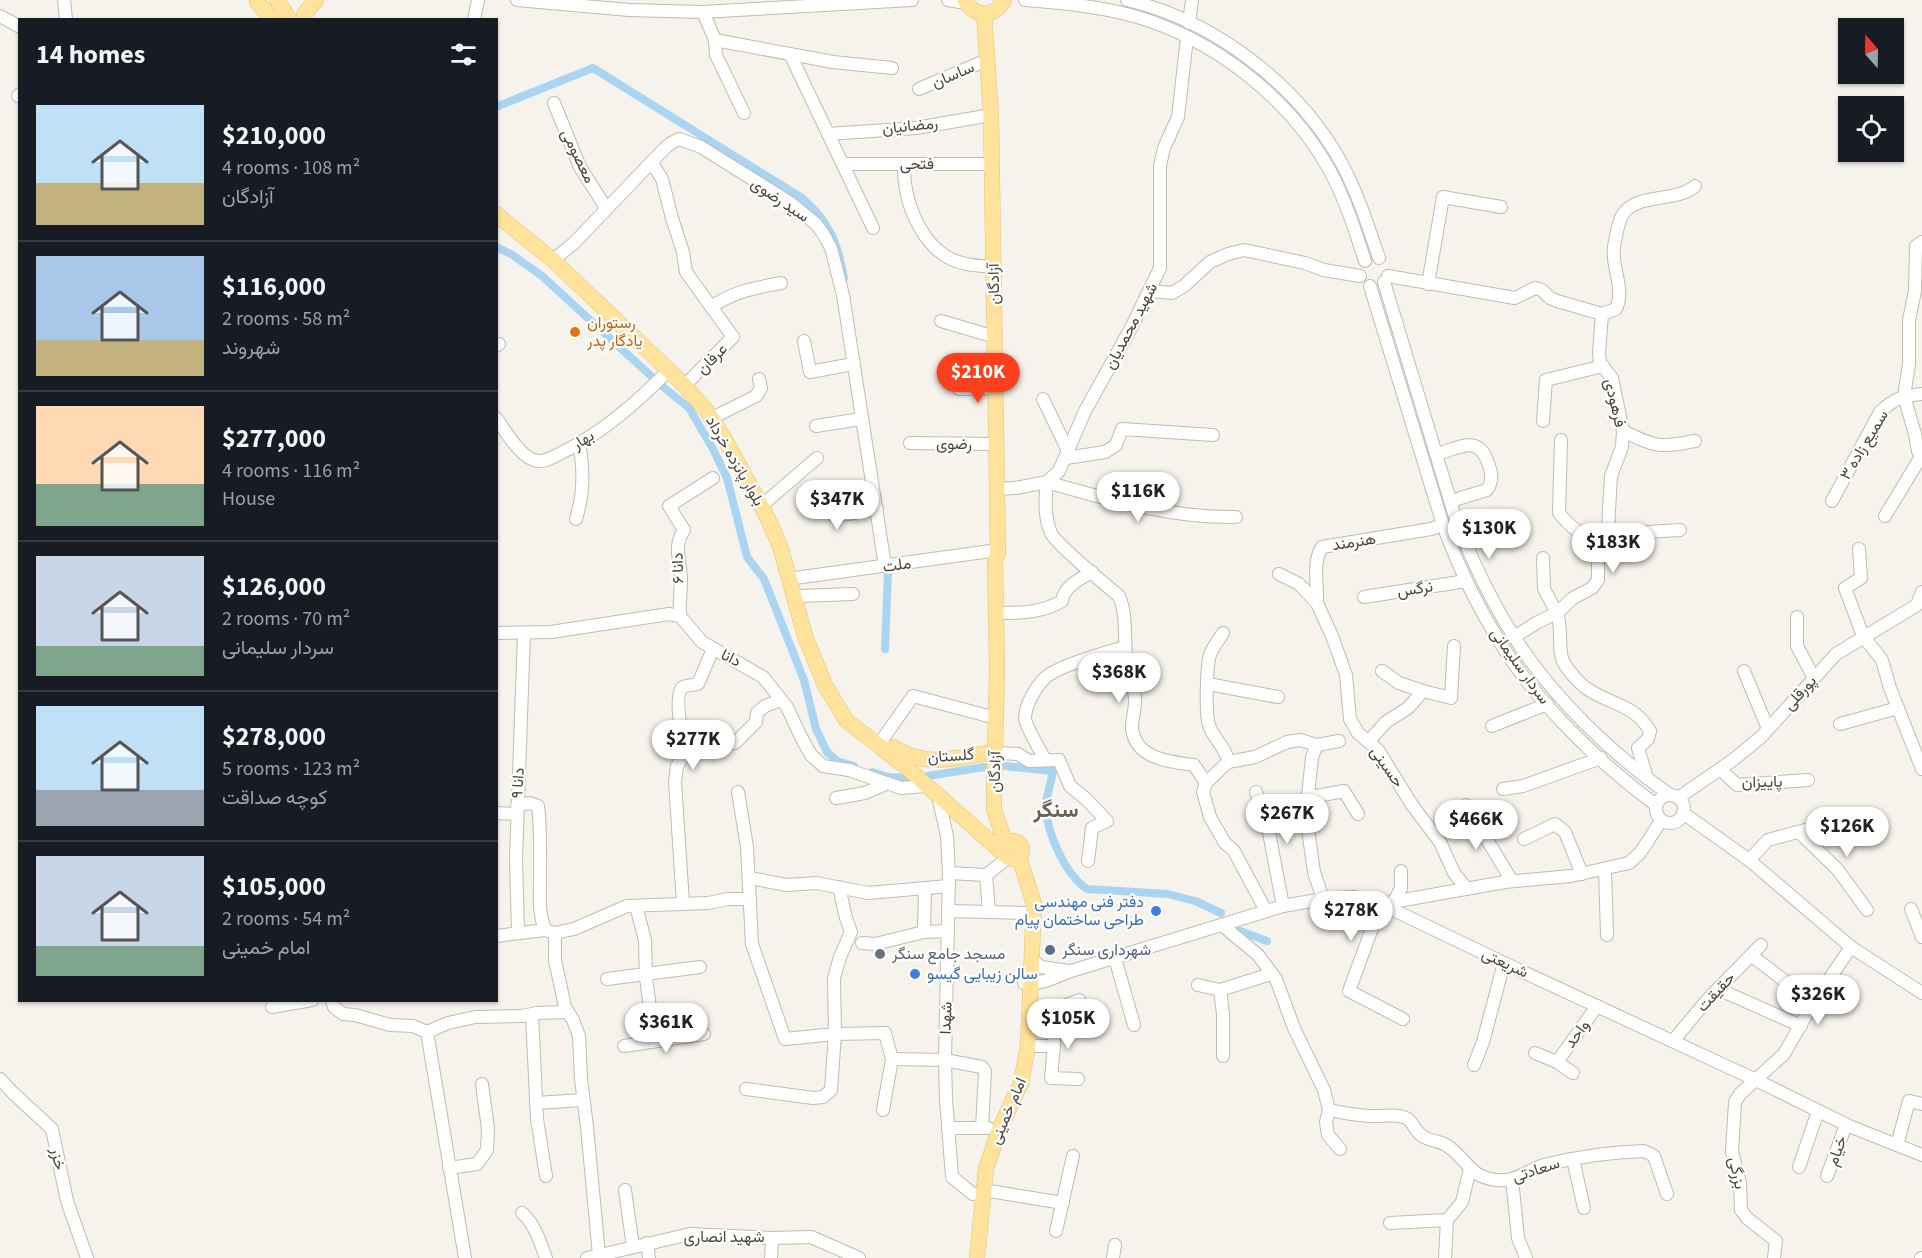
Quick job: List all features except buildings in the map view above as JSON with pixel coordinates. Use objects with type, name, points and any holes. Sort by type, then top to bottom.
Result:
[{"type":"main road","points":[[277,0],[289,18]]},
{"type":"main road","points":[[304,18],[316,0]]},
{"type":"main road","points":[[966,1],[973,10],[984,14],[999,9],[1004,0]]},
{"type":"main road","points":[[260,1],[272,18]]},
{"type":"main road","name":"آزادگان","points":[[984,14],[991,115],[998,489],[998,552],[995,560],[997,752],[994,810],[1010,852]]},
{"type":"main road","name":"بلوار پانزده خرداد","points":[[498,206],[558,256],[690,380],[718,415],[767,501],[787,544],[792,579],[809,645],[825,684],[846,720],[1010,852]]},
{"type":"main road","name":"بلوار پانزده خرداد","points":[[498,216],[554,261],[669,370],[707,411],[768,519],[832,681],[852,716],[908,757]]},
{"type":"main road","name":"آزادگان","points":[[997,752],[1003,718],[1002,560],[998,552]]},
{"type":"main road","name":"گلستان","points":[[908,757],[935,761],[997,752]]},
{"type":"main road","name":"امام خمینی","points":[[990,1128],[1021,1083],[1028,1046],[1027,913],[1023,886],[1010,852]]},
{"type":"main road","name":"امام خمینی","points":[[968,1258],[978,1192],[986,1169],[990,1128],[1017,1072],[1033,960],[1034,904],[1010,852]]},
{"type":"main road","name":"امام خمینی","points":[[977,1258],[978,1192]]},
{"type":"street","points":[[64,0],[66,18]]},
{"type":"street","points":[[474,18],[478,0]]},
{"type":"street","points":[[517,0],[628,10],[703,12],[912,0]]},
{"type":"street","points":[[948,0],[966,1]]},
{"type":"street","points":[[1025,0],[1077,4],[1135,16],[1187,38],[1239,69],[1269,94],[1301,128],[1318,152],[1339,190],[1365,261]]},
{"type":"street","points":[[1126,0],[1166,13],[1219,39],[1272,77],[1306,111],[1324,134],[1342,164],[1357,195],[1379,258]]},
{"type":"street","points":[[1189,23],[1192,0]]},
{"type":"street","points":[[703,12],[715,40],[716,55],[744,113]]},
{"type":"street","points":[[0,16],[18,26]]},
{"type":"street","name":"شهید محمدیان","points":[[1047,482],[1059,471],[1085,411],[1150,291],[1160,268],[1160,166],[1164,148],[1178,117],[1187,38]]},
{"type":"street","points":[[715,40],[832,62],[892,68]]},
{"type":"street","points":[[790,54],[873,228]]},
{"type":"street","name":"ساسان","points":[[919,89],[987,60]]},
{"type":"street","name":"معصومی","points":[[554,103],[580,167],[606,208]]},
{"type":"street","name":"رمضانیان","points":[[828,134],[916,128],[991,115]]},
{"type":"street","name":"سید رضوی","points":[[558,256],[574,243],[671,142],[679,140],[688,141],[789,202],[816,224],[831,248],[843,295],[885,567]]},
{"type":"street","points":[[652,163],[662,179],[683,252],[686,273],[711,307],[741,290],[781,283]]},
{"type":"street","name":"فتحی","points":[[843,164],[992,164]]},
{"type":"street","points":[[904,170],[905,188],[917,224],[929,241],[946,256],[965,264],[994,267]]},
{"type":"street","points":[[1386,279],[1515,297],[1535,288],[1542,290],[1557,301],[1602,314],[1616,309],[1619,303],[1620,293],[1613,250],[1623,214],[1635,204],[1687,193],[1695,186]]},
{"type":"street","points":[[1428,284],[1443,197],[1501,207]]},
{"type":"street","points":[[1885,516],[1922,456],[1904,396],[1909,364],[1909,320],[1915,291],[1916,246],[1922,242]]},
{"type":"street","points":[[1150,291],[1172,293],[1184,286],[1210,262],[1244,250],[1305,263],[1324,270],[1360,276]]},
{"type":"street","points":[[1372,257],[1379,258],[1389,269],[1386,279],[1378,286],[1370,286],[1360,276],[1361,265],[1372,257]]},
{"type":"street","name":"سردار سلیمانی","points":[[1386,279],[1451,501],[1468,550],[1514,637],[1558,694],[1611,747],[1647,779],[1674,796]]},
{"type":"street","name":"سردار سلیمانی","points":[[1370,286],[1443,525],[1466,581],[1501,645],[1547,704],[1601,758],[1656,805]]},
{"type":"street","name":"عرفان","points":[[690,380],[733,337],[711,307]]},
{"type":"street","name":"فرهودی","points":[[1514,637],[1557,613],[1574,598],[1592,588],[1598,580],[1598,549],[1608,529],[1611,476],[1622,447],[1623,430],[1612,378],[1600,363],[1602,314]]},
{"type":"street","points":[[941,321],[995,337]]},
{"type":"street","points":[[804,341],[810,372],[853,364]]},
{"type":"street","points":[[1543,422],[1546,380],[1603,366]]},
{"type":"street","name":"بهار","points":[[498,420],[522,452],[535,461],[546,460],[579,443],[614,420],[669,370]]},
{"type":"street","points":[[718,415],[756,396],[762,388],[759,379]]},
{"type":"street","points":[[959,389],[996,388]]},
{"type":"street","points":[[1904,396],[1922,394]]},
{"type":"street","name":"سمیع زاده ۳","points":[[1832,501],[1880,412],[1892,401],[1904,396]]},
{"type":"street","points":[[1043,399],[1067,454],[1105,452],[1116,445],[1122,429],[1213,435]]},
{"type":"street","points":[[816,426],[861,419]]},
{"type":"street","points":[[1623,430],[1651,444],[1662,446],[1695,441]]},
{"type":"street","points":[[1562,440],[1559,513],[1574,530],[1591,538],[1602,540],[1646,532],[1680,530]]},
{"type":"street","points":[[576,519],[581,504],[583,477],[579,443]]},
{"type":"street","name":"رضوی","points":[[910,443],[997,444]]},
{"type":"street","points":[[1437,454],[1473,445],[1480,447],[1485,453],[1491,471],[1492,482],[1487,490],[1451,501]]},
{"type":"street","points":[[767,501],[818,458]]},
{"type":"street","name":"دانا ۶","points":[[680,616],[681,578],[677,548],[684,530],[669,506],[713,478]]},
{"type":"street","points":[[998,489],[1047,482],[1134,507],[1181,515],[1236,517]]},
{"type":"street","points":[[1047,482],[1045,502],[1051,534],[1059,544],[1119,596],[1124,607],[1125,647],[1135,700],[1132,723],[1135,742],[1143,750],[1163,760],[1194,765],[1206,783]]},
{"type":"street","points":[[831,495],[836,516],[877,509]]},
{"type":"street","name":"هنرمند","points":[[1317,603],[1316,565],[1318,553],[1322,547],[1443,525]]},
{"type":"street","points":[[1859,549],[1861,578],[1845,588],[1863,636],[1882,660],[1922,769]]},
{"type":"street","name":"ملت","points":[[792,579],[998,552]]},
{"type":"street","points":[[1543,558],[1544,589],[1561,624],[1560,656],[1563,663],[1588,690],[1618,703],[1644,720],[1650,731],[1648,739],[1638,748],[1647,779]]},
{"type":"street","points":[[1002,613],[1032,613],[1056,604],[1062,601],[1064,593],[1070,587],[1092,572]]},
{"type":"street","points":[[1278,574],[1299,585],[1317,603]]},
{"type":"street","name":"نرگس","points":[[1364,597],[1466,581]]},
{"type":"street","name":"پورقلی","points":[[1674,796],[1720,769],[1761,737],[1836,654],[1863,636],[1920,608],[1922,592]]},
{"type":"street","points":[[800,596],[853,594]]},
{"type":"street","name":"حسینی","points":[[1317,603],[1346,675],[1350,720],[1358,733],[1378,750],[1412,805],[1440,842],[1454,873],[1467,889]]},
{"type":"street","points":[[498,633],[551,632],[669,614],[680,616]]},
{"type":"street","name":"دانا","points":[[680,616],[692,632],[713,649],[763,677],[787,707],[811,755],[823,766],[849,770],[902,788],[927,786]]},
{"type":"street","points":[[1797,617],[1797,646],[1814,678]]},
{"type":"street","name":"دانا ۹","points":[[518,933],[517,809],[524,633]]},
{"type":"street","points":[[1223,633],[1210,656],[1208,723],[1228,756],[1228,762]]},
{"type":"street","points":[[1382,671],[1398,683],[1451,699],[1454,646]]},
{"type":"street","points":[[1045,760],[1025,720],[1028,706],[1037,689],[1047,676],[1125,647]]},
{"type":"street","points":[[683,903],[675,782],[677,766],[684,755],[679,692],[683,687],[698,684],[713,649]]},
{"type":"street","points":[[1744,671],[1768,729]]},
{"type":"street","points":[[1208,684],[1278,697]]},
{"type":"street","points":[[1369,741],[1386,722],[1408,708],[1423,691]]},
{"type":"street","points":[[882,740],[913,696],[996,718]]},
{"type":"street","points":[[735,743],[756,722],[757,713],[765,706],[781,700]]},
{"type":"street","points":[[1492,726],[1547,704]]},
{"type":"street","points":[[1840,724],[1898,708]]},
{"type":"street","points":[[1266,911],[1234,851],[1225,843],[1210,817],[1203,792],[1206,783],[1228,762],[1255,757],[1287,741],[1300,740],[1317,745],[1339,741]]},
{"type":"street","points":[[1317,745],[1312,758],[1306,815],[1314,872],[1323,899]]},
{"type":"street","points":[[997,752],[1018,754],[1029,761],[1059,760],[1070,786],[1107,821],[1092,828],[1088,861]]},
{"type":"street","points":[[1503,789],[1522,786],[1601,758]]},
{"type":"street","name":"پاییزان","points":[[1720,769],[1737,784],[1808,780]]},
{"type":"street","points":[[836,798],[865,793],[888,783]]},
{"type":"street","points":[[1306,798],[1344,791],[1358,814]]},
{"type":"street","points":[[738,792],[750,878],[752,944],[785,1040],[835,1034],[885,1034],[892,1059],[883,1110]]},
{"type":"street","points":[[1256,792],[1267,822],[1282,906]]},
{"type":"street","name":"شهدا","points":[[938,796],[947,836],[949,873],[945,1060],[952,1177],[978,1192]]},
{"type":"street","points":[[1674,796],[1683,804],[1683,813],[1674,823],[1661,821],[1656,813],[1656,805],[1661,798],[1674,796]]},
{"type":"street","points":[[498,813],[517,809],[530,803],[538,806],[540,917],[550,932],[565,1007],[579,1036],[593,1257]]},
{"type":"street","points":[[1466,805],[1512,881]]},
{"type":"street","points":[[1683,813],[1749,860],[1851,947],[1921,991]]},
{"type":"street","points":[[1388,903],[1512,881],[1582,874],[1629,863],[1640,853],[1661,821]]},
{"type":"street","points":[[1749,860],[1768,840],[1835,822],[1847,822]]},
{"type":"street","points":[[1524,839],[1555,825],[1565,832],[1582,874]]},
{"type":"street","points":[[1799,832],[1838,870],[1867,910]]},
{"type":"street","points":[[949,873],[986,875],[1010,852]]},
{"type":"street","points":[[1605,870],[1607,935]]},
{"type":"street","points":[[1401,872],[1401,888],[1388,903],[1349,991],[1403,1019]]},
{"type":"street","points":[[986,875],[989,911]]},
{"type":"street","points":[[750,878],[787,885],[816,883],[868,893],[949,886]]},
{"type":"street","points":[[746,1089],[813,1098],[823,1097],[831,1090],[835,1034],[834,978],[851,932],[839,887]]},
{"type":"street","points":[[924,932],[925,888]]},
{"type":"street","name":"شریعتی","points":[[1028,984],[1052,979],[1071,971],[1282,906],[1323,899],[1354,897],[1388,903],[1504,963],[1756,1080],[1846,1125],[1922,1155]]},
{"type":"street","points":[[498,936],[574,929],[627,906],[750,899]]},
{"type":"street","points":[[636,906],[645,940],[646,973],[652,1022],[657,1041]]},
{"type":"street","points":[[1911,909],[1922,937]]},
{"type":"street","points":[[949,911],[1027,913]]},
{"type":"street","points":[[1222,926],[1258,955],[1276,979],[1293,1028],[1324,1090],[1329,1110],[1326,1122],[1328,1136],[1340,1149]]},
{"type":"street","points":[[862,943],[875,944],[924,932],[948,931]]},
{"type":"street","name":"حقیقت","points":[[1673,1041],[1718,989],[1761,945]]},
{"type":"street","points":[[1756,1080],[1784,1054],[1813,1003],[1851,947]]},
{"type":"street","points":[[1751,955],[1813,1003]]},
{"type":"street","points":[[1116,958],[1134,1025]]},
{"type":"street","name":"شریعتی","points":[[1033,960],[1041,967],[1071,971]]},
{"type":"street","points":[[1474,1065],[1483,1042],[1504,963]]},
{"type":"street","points":[[607,980],[700,967]]},
{"type":"street","points":[[1198,985],[1220,990],[1271,974]]},
{"type":"street","points":[[1718,989],[1801,1026]]},
{"type":"street","points":[[1220,990],[1223,1014],[1222,1056]]},
{"type":"street","points":[[1078,1079],[1051,1078],[1056,1009],[1079,1000]]},
{"type":"street","points":[[272,1007],[301,1002]]},
{"type":"street","points":[[333,1002],[334,1007],[343,1014],[390,1025],[412,1026],[428,1032],[448,1023],[475,1017],[568,1012]]},
{"type":"street","name":"واحد","points":[[1557,1062],[1597,1006]]},
{"type":"street","points":[[532,1015],[536,1103],[546,1176]]},
{"type":"street","points":[[428,1032],[465,1258]]},
{"type":"street","points":[[624,1046],[704,1034]]},
{"type":"street","points":[[1028,1046],[1054,1046]]},
{"type":"street","name":"واحد","points":[[1535,1053],[1557,1062],[1573,1073]]},
{"type":"street","points":[[892,1059],[945,1060],[978,1065],[985,1071],[990,1128],[948,1128]]},
{"type":"street","name":"خزر","points":[[0,1079],[52,1129],[66,1201],[87,1258]]},
{"type":"street","name":"بزرگی","points":[[1756,1080],[1740,1094],[1735,1102],[1732,1152],[1740,1182],[1741,1210],[1747,1218],[1776,1241],[1774,1258]]},
{"type":"street","points":[[449,1168],[477,1164],[487,1150],[488,1129],[482,1084]]},
{"type":"street","points":[[536,1103],[583,1100]]},
{"type":"street","points":[[1897,1145],[1909,1101],[1922,1104]]},
{"type":"street","name":"سعادتی","points":[[1329,1110],[1350,1114],[1404,1117],[1412,1121],[1421,1135],[1444,1143],[1481,1177],[1496,1180],[1512,1179],[1540,1166],[1573,1159],[1644,1151],[1654,1156],[1666,1194]]},
{"type":"street","points":[[1799,1167],[1818,1111]]},
{"type":"street","name":"خیام","points":[[1827,1176],[1846,1125]]},
{"type":"street","points":[[1056,1231],[1073,1156]]},
{"type":"street","points":[[1573,1159],[1584,1208]]},
{"type":"street","points":[[1445,1258],[1447,1220],[1462,1202],[1470,1169]]},
{"type":"street","points":[[1512,1179],[1518,1238],[1526,1258]]},
{"type":"street","points":[[625,1190],[633,1247]]},
{"type":"street","points":[[978,1192],[1062,1203]]},
{"type":"street","points":[[522,1213],[528,1218],[536,1232],[546,1258]]},
{"type":"street","points":[[1390,1223],[1447,1220]]},
{"type":"street","name":"شهید انصاری","points":[[593,1257],[690,1234],[772,1238],[811,1237],[859,1258]]},
{"type":"street","points":[[771,1258],[772,1238]]},
{"type":"street","points":[[647,1243],[649,1258]]},
{"type":"street","points":[[1113,1258],[1115,1245]]},
{"type":"waterway","points":[[498,106],[593,68],[802,198],[826,224],[839,254],[844,278]]},
{"type":"waterway","points":[[498,248],[511,254],[542,276],[689,408],[727,478],[747,557],[764,579],[804,680],[816,729],[827,752],[837,761],[854,766]]},
{"type":"waterway","points":[[885,649],[888,572]]},
{"type":"waterway","points":[[1005,766],[1053,771],[1046,803],[1050,830],[1065,864],[1079,883],[1087,889],[1168,894],[1195,901],[1221,913]]},
{"type":"waterway","points":[[928,776],[984,767]]},
{"type":"waterway","points":[[872,772],[888,777],[909,778]]},
{"type":"waterway","points":[[1240,931],[1267,941]]},
{"type":"place","name":"رستوران یادگار پدر","points":[[575,332]]},
{"type":"place","name":"دفتر فنی مهندسی طراحی ساختمان پیام","points":[[1156,911]]},
{"type":"place","name":"شهرداری سنگر","points":[[1050,950]]},
{"type":"place","name":"مسجد جامع سنگر","points":[[880,954]]},
{"type":"place","name":"سالن زیبایی گیسو","points":[[915,974]]},
{"type":"district","name":"سنگر","points":[[1056,810]]}]
